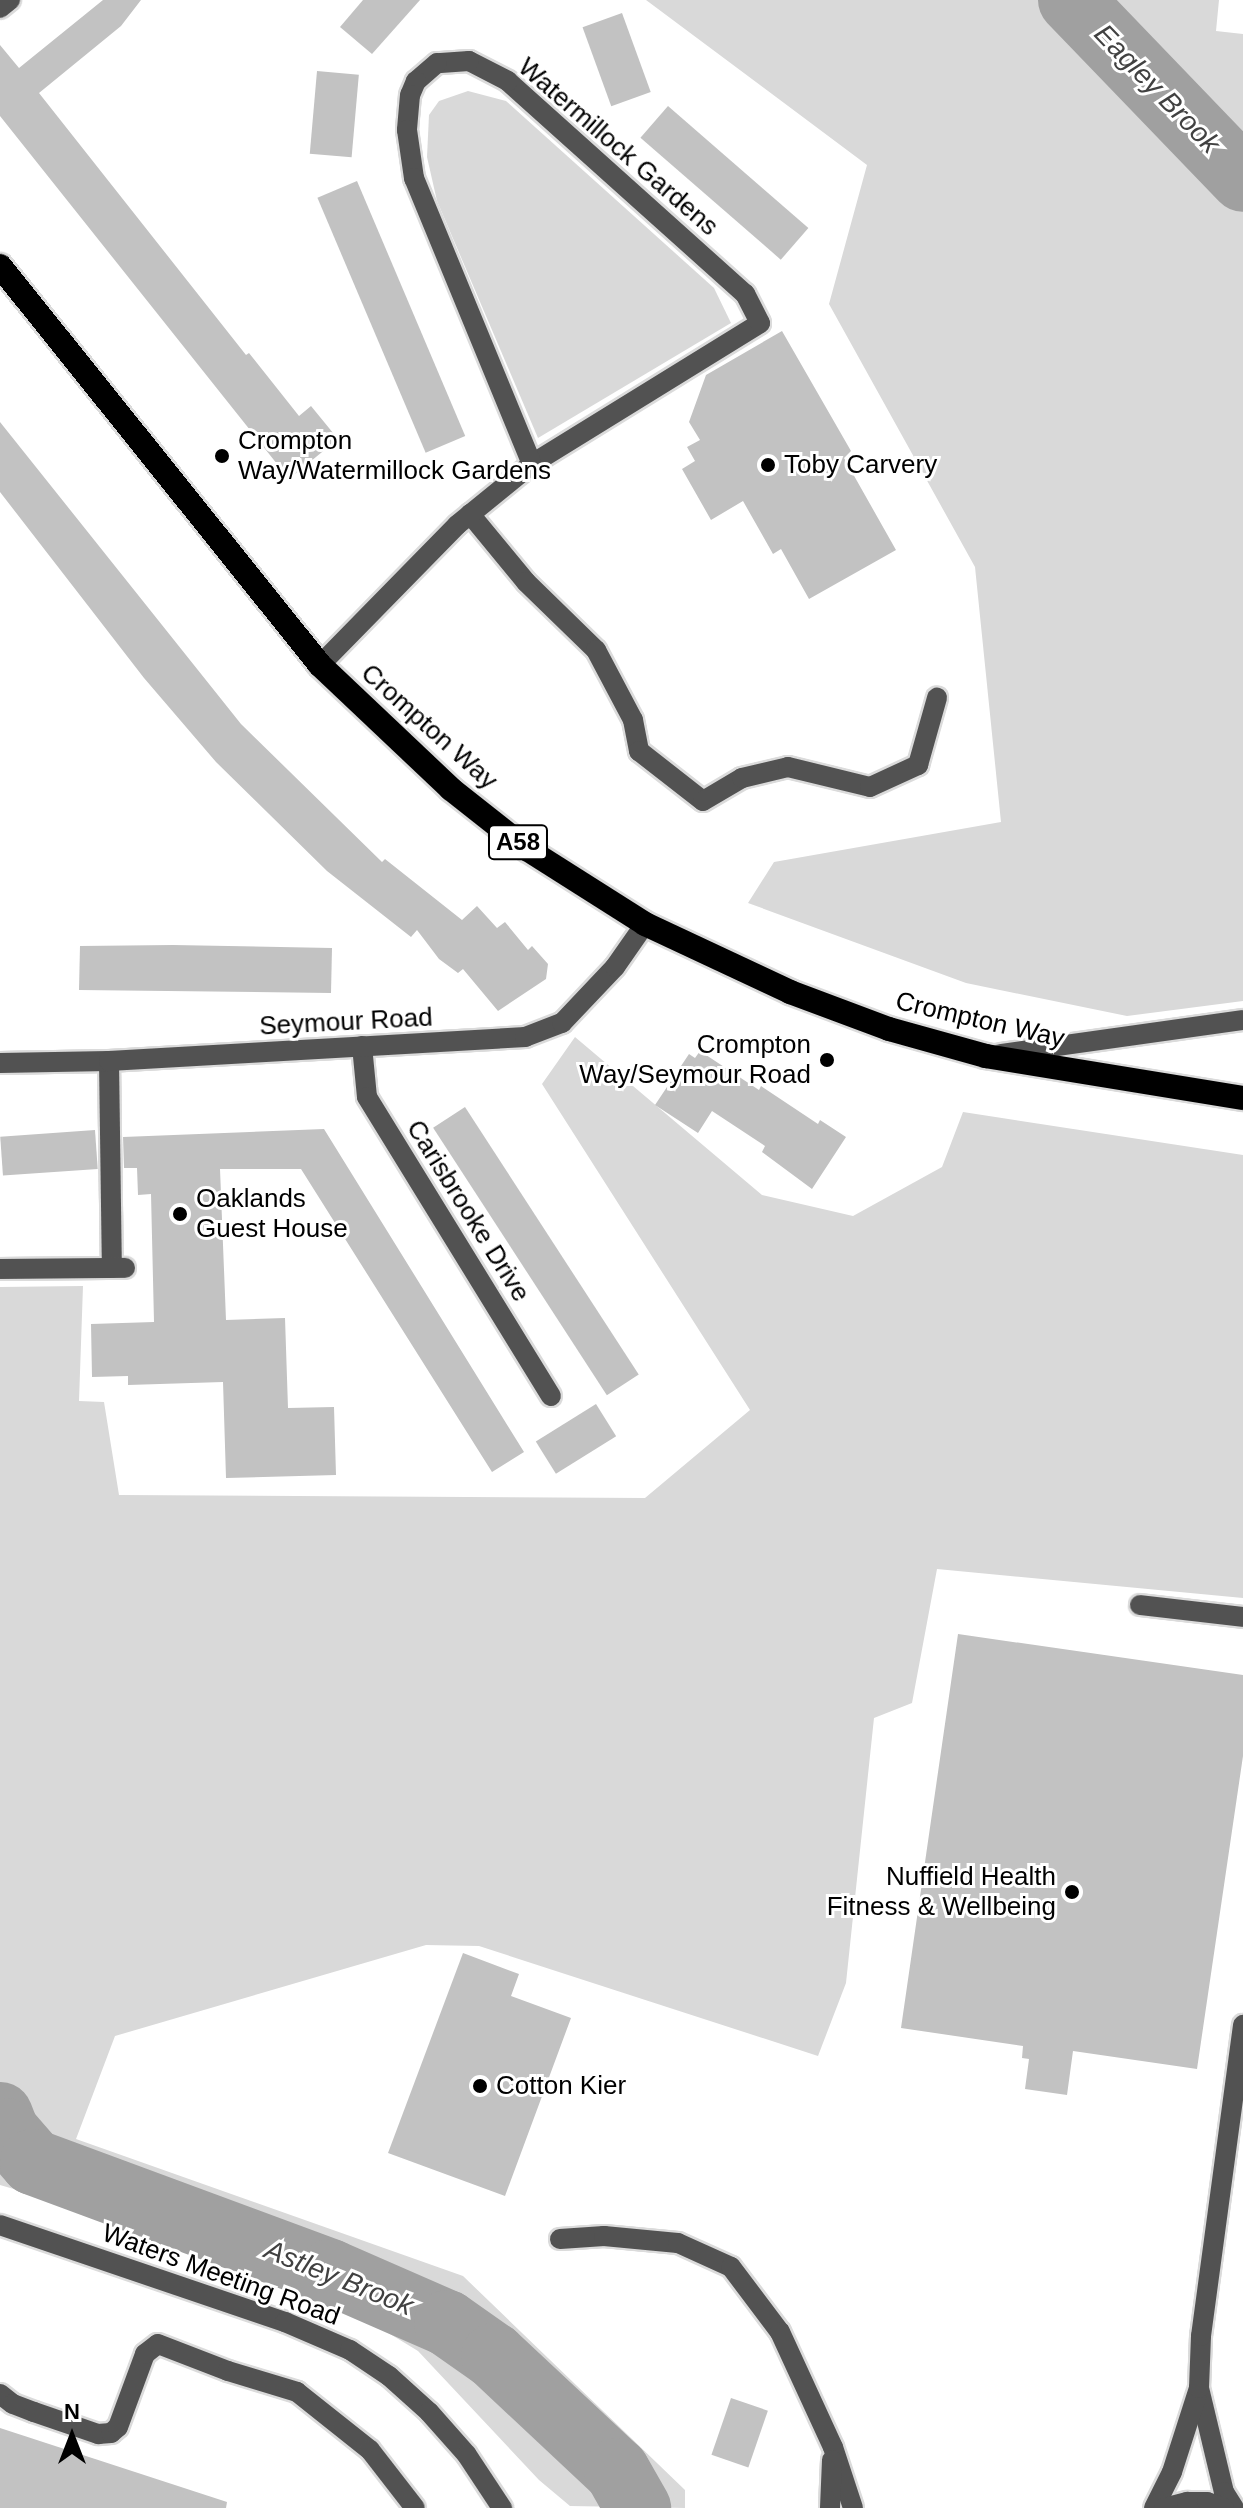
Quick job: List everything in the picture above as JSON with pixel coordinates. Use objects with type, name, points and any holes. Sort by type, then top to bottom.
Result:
[{"type":"highway","name":"Crompton Way","points":[[0,266],[320,665],[451,789],[527,849],[645,924],[790,992],[889,1029],[986,1056],[1243,1098]]},
{"type":"street","points":[[0,8],[10,0]]},
{"type":"street","name":"Watermillock Gardens","points":[[320,665],[470,514],[532,464],[760,323],[745,294],[508,81],[469,61],[437,63],[425,71],[410,95],[407,130],[414,178],[532,464]]},
{"type":"street","points":[[470,514],[526,582],[596,650],[633,720],[639,751],[703,801],[742,778],[788,767],[870,787],[918,765],[937,698]]},
{"type":"street","name":"Seymour Road","points":[[0,1063],[109,1061],[485,1042],[544,1032],[562,1023],[615,967],[645,924]]},
{"type":"street","points":[[986,1056],[1243,1020]]},
{"type":"street","name":"Carisbrooke Drive","points":[[362,1046],[367,1097],[551,1396]]},
{"type":"street","points":[[0,1269],[118,1268],[109,1061]]},
{"type":"street","points":[[1140,1605],[1243,1617]]},
{"type":"street","points":[[1154,2508],[1172,2472],[1199,2388],[1201,2336],[1243,2025]]},
{"type":"street","name":"Waters Meeting Road","points":[[0,2225],[285,2322],[350,2350],[389,2376],[429,2412],[467,2455],[502,2508]]},
{"type":"street","points":[[560,2239],[604,2236],[678,2243],[731,2267],[780,2332],[833,2447],[853,2508]]},
{"type":"street","points":[[0,2394],[13,2404],[34,2412],[98,2434],[111,2433],[118,2427],[145,2354],[158,2344],[228,2371],[297,2392],[370,2450],[415,2508]]},
{"type":"street","points":[[1199,2388],[1224,2492],[1234,2508]]},
{"type":"street","points":[[830,2508],[833,2447]]},
{"type":"street","points":[[1164,2508],[1187,2502],[1207,2502],[1224,2508]]},
{"type":"shaded area","points":[[646,0],[1219,0],[1216,31],[1243,34],[1243,1001],[1127,1016],[966,983],[748,903],[774,862],[1001,822],[975,567],[829,304],[867,165]]},
{"type":"shaded area","points":[[468,91],[506,101],[714,288],[731,323],[538,438],[437,201],[427,157],[429,115],[439,101]]},
{"type":"shaded area","points":[[575,1037],[762,1195],[853,1216],[942,1167],[963,1112],[1243,1155],[1243,1598],[937,1569],[912,1703],[874,1718],[846,1983],[818,2056],[479,1946],[426,1945],[115,2036],[76,2139],[463,2276],[685,2490],[685,2508],[570,2506],[539,2480],[418,2351],[349,2309],[196,2242],[0,2185],[0,1287],[83,1286],[79,1401],[104,1402],[119,1495],[645,1498],[750,1410],[542,1084]]},
{"type":"building","points":[[103,0],[141,0],[121,26],[39,93],[246,355],[249,353],[299,416],[311,406],[338,439],[289,479],[0,116],[0,45],[19,68]]},
{"type":"building","points":[[363,0],[420,0],[372,54],[340,27]]},
{"type":"building","points":[[622,13],[651,92],[611,106],[583,27]]},
{"type":"building","points":[[317,71],[359,75],[352,157],[310,154]]},
{"type":"building","points":[[668,106],[808,228],[781,260],[640,138]]},
{"type":"building","points":[[357,181],[465,436],[426,453],[317,198]]},
{"type":"building","name":"Toby Carvery","points":[[782,331],[851,451],[844,458],[896,550],[809,599],[781,549],[773,554],[743,501],[711,520],[682,469],[695,461],[687,447],[700,440],[689,422],[706,375]]},
{"type":"building","points":[[0,422],[241,724],[382,862],[385,859],[462,920],[477,906],[497,928],[505,922],[528,950],[532,946],[548,964],[546,979],[498,1011],[463,969],[458,973],[439,959],[417,930],[411,937],[327,871],[216,762],[144,678],[0,492]]},
{"type":"building","points":[[80,946],[332,948],[331,993],[79,990]]},
{"type":"building","points":[[700,1051],[759,1090],[761,1086],[818,1124],[820,1120],[846,1137],[812,1189],[762,1152],[765,1146],[712,1111],[698,1133],[655,1105],[689,1054],[695,1058]]},
{"type":"building","points":[[465,1107],[639,1375],[607,1395],[433,1128]]},
{"type":"building","points":[[324,1129],[524,1452],[492,1472],[301,1169],[220,1169],[226,1320],[285,1318],[288,1408],[334,1407],[336,1475],[226,1478],[223,1382],[128,1385],[128,1376],[92,1377],[91,1324],[154,1322],[151,1194],[138,1195],[137,1168],[124,1168],[123,1137]]},
{"type":"building","points":[[95,1130],[98,1169],[3,1176],[0,1137]]},
{"type":"building","points":[[596,1404],[616,1436],[556,1474],[536,1442]]},
{"type":"building","name":"Nuffield Health Fitness & Wellbeing","points":[[958,1634],[1243,1675],[1243,1756],[1197,2069],[1073,2051],[1067,2095],[1025,2089],[1029,2059],[1022,2058],[1023,2046],[901,2028]]},
{"type":"building","name":"Cotton Kier","points":[[463,1953],[519,1974],[511,1996],[571,2018],[505,2196],[388,2153]]},
{"type":"building","points":[[731,2398],[768,2411],[748,2467],[711,2455]]},
{"type":"building","points":[[0,2428],[227,2502],[226,2508],[0,2508]]},
{"type":"waterway","name":"Eagley Brook","points":[[1071,0],[1243,179]]},
{"type":"waterway","name":"Astley Brook","points":[[0,2115],[6,2131],[33,2162],[330,2272],[447,2323],[494,2356],[617,2471],[638,2508]]},
{"type":"place","name":"Crompton Way/Watermillock Gardens","points":[[222,456]]},
{"type":"place","name":"Toby Carvery","points":[[768,465]]},
{"type":"place","name":"Crompton Way/Seymour Road","points":[[827,1060]]},
{"type":"place","name":"Oaklands Guest House","points":[[180,1214]]},
{"type":"place","name":"Nuffield Health Fitness & Wellbeing","points":[[1072,1892]]},
{"type":"place","name":"Cotton Kier","points":[[480,2086]]}]
